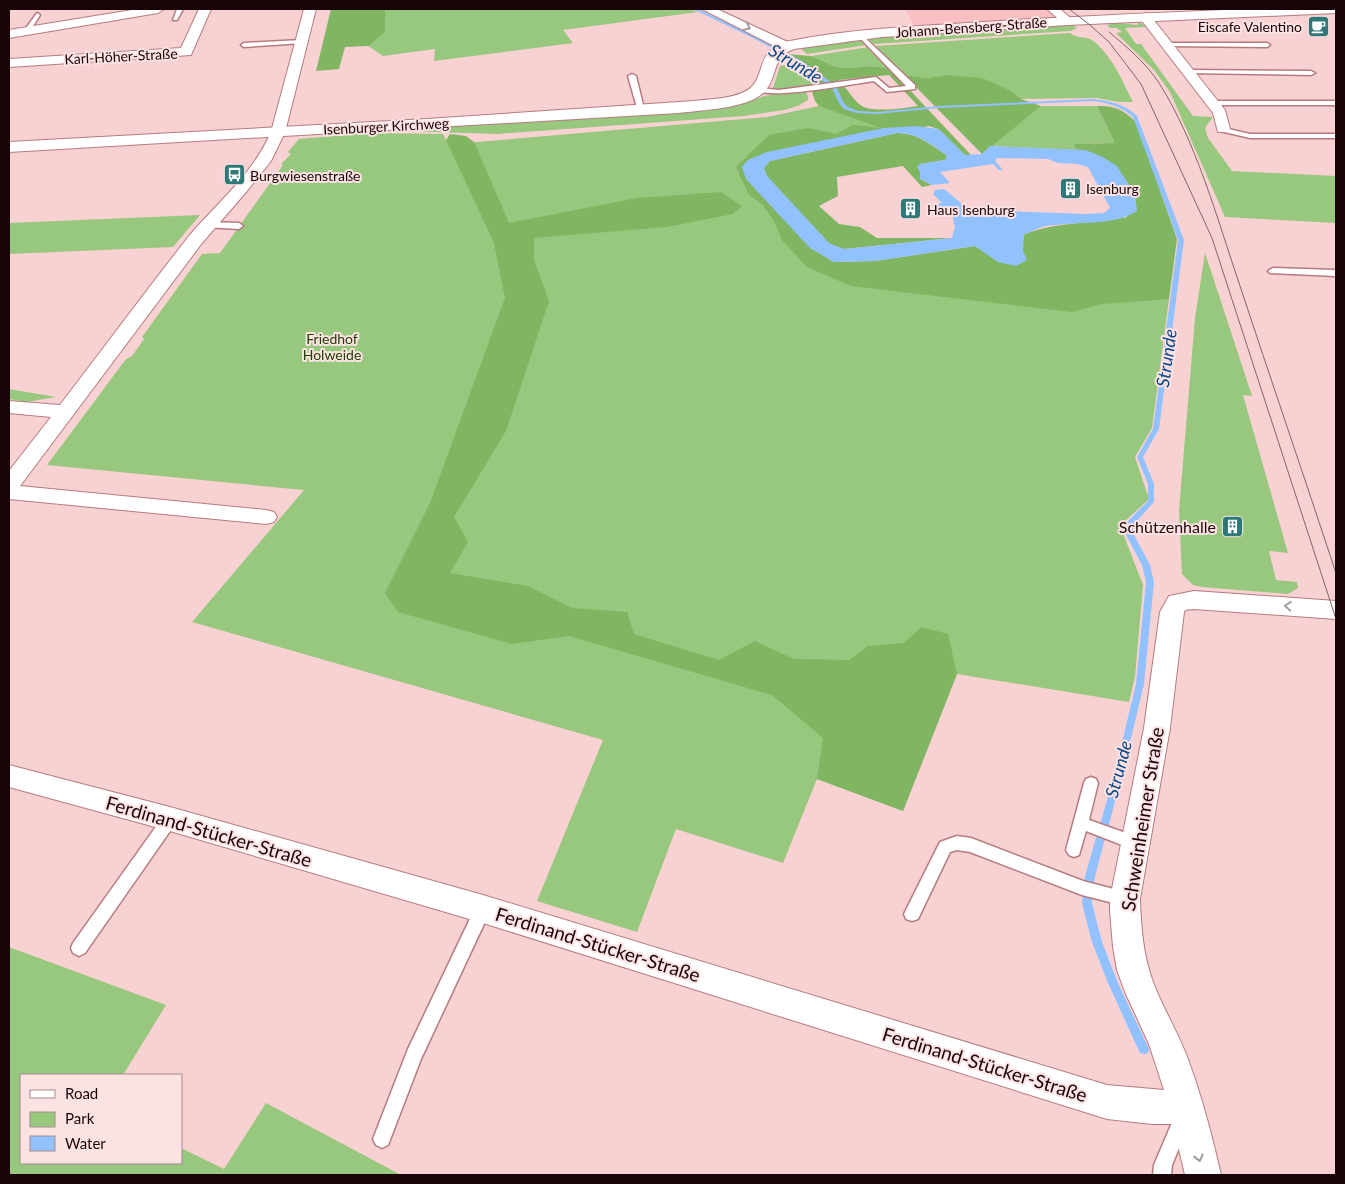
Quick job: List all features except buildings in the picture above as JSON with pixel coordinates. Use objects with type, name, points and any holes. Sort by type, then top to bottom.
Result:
[{"type":"street","points":[[9,34],[158,9]]},
{"type":"street","name":"Karl-Höher-Straße","points":[[9,62],[186,52],[205,9]]},
{"type":"street","points":[[9,486],[208,225],[237,195],[275,143],[310,9]]},
{"type":"street","points":[[708,9],[780,48],[760,90]]},
{"type":"street","points":[[1053,9],[1068,21]]},
{"type":"street","name":"Johann-Bensberg-Straße","points":[[780,48],[860,35],[1245,10],[1336,9]]},
{"type":"street","points":[[1145,17],[1220,113],[1223,129]]},
{"type":"street","name":"Isenburger Kirchweg","points":[[9,147],[642,111],[689,107],[738,99],[748,97],[760,90]]},
{"type":"street","points":[[9,407],[65,412]]},
{"type":"street","points":[[9,492],[266,517]]},
{"type":"street","name":"Schweinheimer Straße","points":[[1203,1175],[1186,1107],[1164,1041],[1140,990],[1130,960],[1125,928],[1124,839],[1158,728],[1172,612],[1177,602],[1194,600],[1336,610]]},
{"type":"street","name":"Ferdinand-Stücker-Straße","points":[[9,776],[170,819],[483,909],[1107,1102],[1152,1107],[1186,1107]]},
{"type":"lane","points":[[175,19],[180,9]]},
{"type":"lane","points":[[27,31],[37,14]]},
{"type":"lane","points":[[760,90],[779,92],[876,78],[887,90],[912,87],[860,35]]},
{"type":"lane","points":[[244,45],[301,42]]},
{"type":"lane","points":[[1167,45],[1267,45]]},
{"type":"lane","points":[[1189,72],[1311,73]]},
{"type":"lane","points":[[632,76],[642,111]]},
{"type":"lane","points":[[1212,103],[1336,103]]},
{"type":"lane","points":[[1223,129],[1250,136],[1336,136]]},
{"type":"lane","points":[[208,225],[239,226]]},
{"type":"lane","points":[[1273,271],[1336,273]]},
{"type":"lane","points":[[1074,850],[1088,826],[1091,783]]},
{"type":"lane","points":[[79,948],[170,819]]},
{"type":"lane","points":[[1088,826],[1124,839]]},
{"type":"lane","points":[[912,914],[945,847],[957,843],[971,845],[1090,890],[1125,899]]},
{"type":"lane","points":[[382,1139],[414,1054],[483,909]]},
{"type":"lane","points":[[1162,1175],[1163,1165],[1186,1107]]},
{"type":"shaded area","points":[[905,9],[1046,9],[1056,16],[1054,18],[916,28]]},
{"type":"green space","points":[[331,9],[385,9],[385,32],[368,46],[345,47],[339,69],[316,71]]},
{"type":"green space","points":[[385,9],[689,9],[698,12],[563,30],[573,43],[434,61],[435,49],[383,56],[368,46],[366,37],[385,32]]},
{"type":"green space","points":[[1110,22],[1137,25],[1139,22],[1147,27],[1125,28],[1136,44],[1141,44],[1193,116],[1213,117],[1205,128],[1208,138],[1232,171],[1336,176],[1336,223],[1225,217],[1170,92],[1154,70],[1116,33],[1122,32],[1117,28],[1110,28],[1107,25],[1112,24]]},
{"type":"green space","points":[[1073,25],[1077,28],[1070,31],[874,44],[868,38]]},
{"type":"green space","points":[[1070,33],[1092,40],[1099,46],[1116,68],[1133,102],[1119,102],[1096,98],[1021,99],[1011,91],[947,75],[927,78],[904,75],[876,46]]},
{"type":"green space","points":[[862,39],[867,45],[807,54],[800,48]]},
{"type":"green space","points":[[869,47],[889,68],[869,66],[853,68],[836,67],[811,56]]},
{"type":"green space","points":[[787,54],[811,56],[836,67],[853,68],[869,66],[889,68],[971,155],[965,155],[938,129],[929,126],[748,160],[810,248],[834,262],[875,261],[975,246],[998,261],[1023,251],[1023,235],[1036,230],[1127,217],[1085,150],[1077,150],[1074,144],[1115,143],[1097,106],[1109,107],[1123,111],[1136,122],[1177,239],[1169,299],[1102,304],[1072,312],[851,286],[807,267],[782,240],[774,221],[762,204],[749,195],[736,167],[769,135],[808,128],[836,134],[853,125],[881,128],[819,106],[812,92],[817,84],[783,57]],"holes":[[[889,75],[918,106],[887,110],[864,107],[856,102],[838,80]]]},
{"type":"green space","points":[[792,64],[817,84],[779,90],[773,88],[780,66]]},
{"type":"green space","points":[[904,75],[927,78],[947,75],[982,78],[1011,91],[1021,99],[1041,106],[982,154]]},
{"type":"green space","points":[[804,90],[808,100],[798,106],[744,116],[498,134],[377,130],[691,110]]},
{"type":"green space","name":"Friedhof Holweide","points":[[840,104],[884,128],[767,152],[834,271],[1169,299],[1152,428],[1135,457],[1149,499],[1124,522],[1124,536],[1143,585],[1135,677],[1129,702],[957,674],[903,811],[817,779],[783,863],[676,829],[637,932],[537,901],[603,740],[192,622],[304,490],[47,465],[126,359],[132,356],[144,339],[142,337],[202,254],[220,253],[283,165],[281,164],[291,154],[288,152],[299,139],[370,133],[443,134],[446,140],[465,143],[767,117],[819,106]]},
{"type":"green space","points":[[1041,106],[1097,106],[1115,143],[1075,144],[1077,150],[990,146]]},
{"type":"green space","points":[[897,133],[918,137],[948,156],[945,160],[920,164],[920,179],[932,185],[922,187],[903,166],[837,177],[838,196],[819,206],[839,224],[860,227],[877,238],[952,238],[844,249],[829,244],[767,176],[764,168],[770,161]]},
{"type":"green space","points":[[450,134],[466,136],[474,142],[509,223],[637,198],[721,192],[742,206],[733,214],[667,227],[534,238],[534,260],[549,301],[506,431],[454,517],[468,542],[450,573],[528,586],[572,608],[627,612],[634,634],[719,660],[755,641],[794,659],[849,660],[868,646],[904,643],[921,627],[948,634],[957,674],[903,811],[817,779],[823,738],[772,695],[569,636],[512,644],[398,612],[385,593],[430,503],[505,298],[494,243],[446,140]]},
{"type":"green space","points":[[200,215],[173,247],[9,254],[9,223]]},
{"type":"green space","points":[[1205,253],[1252,396],[1243,395],[1288,553],[1269,551],[1276,580],[1297,582],[1298,588],[1288,594],[1202,587],[1193,585],[1182,574],[1179,510],[1195,318]]},
{"type":"green space","points":[[9,389],[56,397],[26,402],[9,399]]},
{"type":"green space","points":[[9,947],[166,1005],[124,1074],[20,1074],[20,1164],[182,1164],[182,1148],[224,1169],[266,1103],[401,1175],[9,1175]]},
{"type":"water","points":[[916,126],[939,129],[965,155],[982,154],[990,146],[1085,150],[1101,156],[1117,166],[1135,194],[1137,211],[1115,220],[1054,225],[1042,227],[1024,235],[1023,251],[1027,260],[1016,266],[998,262],[975,246],[875,261],[834,262],[810,248],[746,179],[742,167],[748,160],[767,152],[884,128]],"holes":[[[897,133],[905,133],[924,140],[947,156],[945,160],[920,164],[917,167],[920,172],[920,179],[932,185],[950,183],[940,172],[993,164],[999,170],[1003,170],[995,161],[997,158],[1048,159],[1058,163],[1077,164],[1088,167],[1110,208],[1104,213],[1086,214],[976,210],[962,204],[944,189],[935,190],[933,194],[942,203],[932,205],[942,212],[952,214],[955,227],[952,238],[844,249],[829,243],[767,176],[764,168],[770,161]]]},
{"type":"waterway","name":"Strunde","points":[[695,9],[801,62],[834,87],[841,103],[846,108],[857,112],[877,113],[939,107],[1093,100],[1121,106],[1135,116],[1181,240],[1156,429],[1140,457],[1151,484],[1151,502],[1129,524],[1129,533],[1146,565],[1150,582],[1140,684],[1118,776],[1090,876],[1087,903],[1097,942],[1113,983],[1144,1049]]},
{"type":"tram line","points":[[1069,9],[1109,42],[1141,84],[1212,238],[1336,619]]},
{"type":"tram line","points":[[1109,32],[1142,62],[1159,83],[1195,155],[1214,206],[1336,573]]},
{"type":"place","name":"Eiscafe Valentino","points":[[1318,26]]},
{"type":"place","name":"Burgwiesenstraße","points":[[234,175]]},
{"type":"place","name":"Isenburg","points":[[1070,188]]},
{"type":"place","name":"Haus Isenburg","points":[[911,209]]},
{"type":"place","name":"Schützenhalle","points":[[1232,526]]}]
